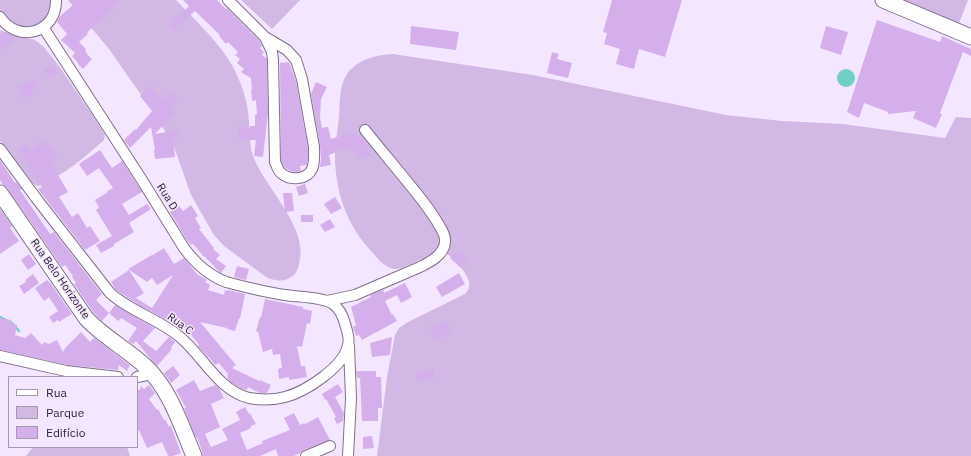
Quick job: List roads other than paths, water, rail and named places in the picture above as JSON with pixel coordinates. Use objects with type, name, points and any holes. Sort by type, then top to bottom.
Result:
[{"type":"street","points":[[0,17],[7,26],[13,30],[20,32],[31,32],[43,27],[49,22],[53,16],[56,0]]},
{"type":"street","points":[[228,0],[265,36],[287,50],[296,60],[302,80],[313,140],[314,156],[312,169],[303,177],[293,178],[284,175],[280,172],[275,162],[273,60],[272,52],[265,36]]},
{"type":"street","points":[[883,0],[971,37]]},
{"type":"street","name":"Rua D","points":[[43,27],[184,248],[200,266],[213,276],[226,282],[283,295],[327,301],[374,288],[427,264],[440,253],[445,242],[445,237],[440,226],[427,207],[365,130]]},
{"type":"street","name":"Rua C","points":[[0,149],[110,293],[125,305],[162,325],[178,336],[195,352],[223,384],[231,390],[248,398],[260,399],[276,399],[298,393],[309,387],[337,366],[349,344]]},
{"type":"street","name":"Rua Belo Horizonte","points":[[0,192],[86,318],[106,336],[136,358],[160,384],[174,408],[194,456]]},
{"type":"street","points":[[348,456],[351,378],[349,344],[344,306],[352,295]]},
{"type":"street","points":[[327,301],[334,305],[340,312],[346,328]]},
{"type":"street","points":[[0,356],[66,371],[109,376]]},
{"type":"street","points":[[337,366],[342,365],[346,368],[351,378]]},
{"type":"street","points":[[138,377],[152,374]]},
{"type":"street","points":[[306,456],[330,446]]},
{"type":"waterway","points":[[0,317],[12,323],[19,331]]}]
